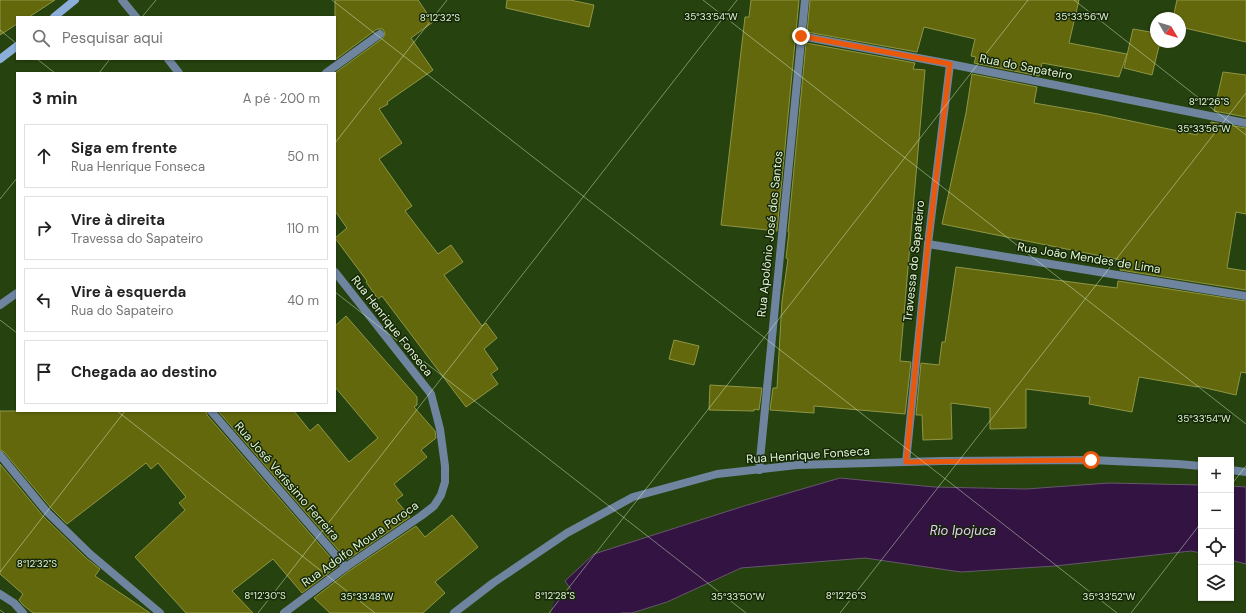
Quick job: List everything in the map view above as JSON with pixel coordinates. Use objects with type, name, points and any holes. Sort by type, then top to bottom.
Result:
[{"type":"street","points":[[55,16],[75,0]]},
{"type":"street","points":[[122,0],[135,16]]},
{"type":"street","name":"Rua Apolônio José dos Santos","points":[[758,470],[805,0]]},
{"type":"street","points":[[327,72],[380,34]]},
{"type":"street","name":"Rua do Sapateiro","points":[[801,36],[1246,122]]},
{"type":"street","points":[[0,59],[16,47]]},
{"type":"street","points":[[169,60],[178,72]]},
{"type":"street","name":"Travessa do Sapateiro","points":[[906,462],[928,244],[950,64]]},
{"type":"street","name":"Rua João Mendes de Lima","points":[[928,244],[1246,296]]},
{"type":"street","name":"Rua Henrique Fonseca","points":[[336,273],[431,394]]},
{"type":"street","points":[[0,305],[16,294]]},
{"type":"street","name":"Rua Adolfo Moura Poroca","points":[[284,613],[346,567],[434,506],[445,482],[445,466],[440,429],[431,394]]},
{"type":"street","name":"Rua José Veríssimo Ferreira","points":[[212,412],[346,567]]},
{"type":"street","points":[[0,455],[47,512],[90,554],[160,613]]},
{"type":"street","name":"Rua Henrique Fonseca","points":[[454,613],[493,583],[567,533],[634,497],[717,474],[797,465],[906,462],[1091,460],[1198,466]]},
{"type":"street","points":[[1234,470],[1246,472]]},
{"type":"street","points":[[0,594],[14,603],[23,613]]},
{"type":"water","name":"Rio Ipojuca","points":[[840,478],[934,487],[1026,489],[1109,483],[1198,485],[1198,552],[1191,551],[1055,566],[961,572],[865,558],[741,568],[667,602],[632,613],[588,613],[565,581],[594,554],[744,506]]},
{"type":"water","points":[[1234,486],[1246,487],[1246,564],[1234,561]]},
{"type":"building","points":[[0,0],[55,0],[31,16],[16,16],[16,25],[0,35]]},
{"type":"building","points":[[335,0],[418,0],[433,22],[411,38],[433,70],[387,102],[388,104],[379,109],[402,143],[379,159],[412,206],[405,211],[438,254],[451,245],[463,262],[444,275],[482,326],[486,323],[497,338],[484,349],[498,369],[491,374],[498,384],[466,407],[382,296],[378,299],[366,282],[367,281],[336,239],[336,237],[347,228],[336,212],[336,72],[383,38],[385,34],[383,29],[377,29],[336,59]]},
{"type":"building","points":[[507,0],[570,0],[594,5],[589,27],[506,8]]},
{"type":"building","points":[[751,0],[799,0],[777,231],[721,225],[745,17],[749,17]]},
{"type":"building","points":[[810,0],[1079,0],[1069,43],[1127,54],[1119,77],[1042,63],[1039,76],[974,63],[976,57],[971,56],[975,39],[924,27],[917,52],[807,32]]},
{"type":"building","points":[[1177,0],[1246,0],[1246,42],[1186,28],[1186,12],[1174,12]]},
{"type":"building","points":[[1133,29],[1150,32],[1150,48],[1159,48],[1152,75],[1124,68]]},
{"type":"building","points":[[806,43],[915,63],[913,69],[925,70],[900,361],[911,362],[905,414],[814,406],[814,413],[770,410],[773,388],[777,388],[782,301],[788,259],[786,258],[788,232]]},
{"type":"building","points":[[1223,72],[1246,75],[1246,117],[1214,111]]},
{"type":"building","points":[[972,74],[1037,87],[1034,103],[1098,114],[1197,135],[1198,129],[1209,131],[1211,122],[1246,128],[1246,214],[1236,212],[1227,268],[1246,271],[1246,290],[1120,270],[1121,260],[942,224],[966,113]]},
{"type":"building","points":[[956,267],[1117,288],[1118,281],[1246,301],[1246,373],[1241,372],[1236,395],[1197,386],[1139,377],[1132,412],[1089,404],[1090,397],[1026,389],[1026,428],[990,429],[990,408],[951,403],[952,439],[923,440],[922,415],[916,415],[921,363],[939,365],[942,342],[945,342]]},
{"type":"building","points":[[346,316],[417,397],[417,405],[414,407],[435,431],[436,438],[421,450],[427,457],[394,484],[403,495],[396,500],[410,517],[347,560],[219,412],[295,412],[310,431],[318,424],[349,462],[378,438],[336,388],[336,325]]},
{"type":"building","points":[[674,340],[699,346],[694,365],[669,359]]},
{"type":"building","points":[[710,385],[762,388],[759,410],[709,410]]},
{"type":"building","points":[[0,411],[206,412],[207,415],[338,566],[302,593],[273,559],[232,591],[253,613],[186,613],[135,557],[185,510],[179,503],[186,497],[158,463],[151,469],[146,463],[67,524],[51,508],[4,452],[0,450]]},
{"type":"building","points":[[0,464],[43,516],[86,558],[100,569],[95,576],[150,613],[33,613],[23,605],[19,600],[23,594],[0,574]]},
{"type":"building","points":[[452,515],[478,547],[435,582],[445,593],[423,613],[330,613],[314,598],[349,571],[416,526],[425,537]]},
{"type":"waterway","name":"Rio Ipojuca","points":[[574,613],[638,577]]},
{"type":"route","points":[[801,36],[950,64],[933,194],[906,462],[1091,460]]}]
